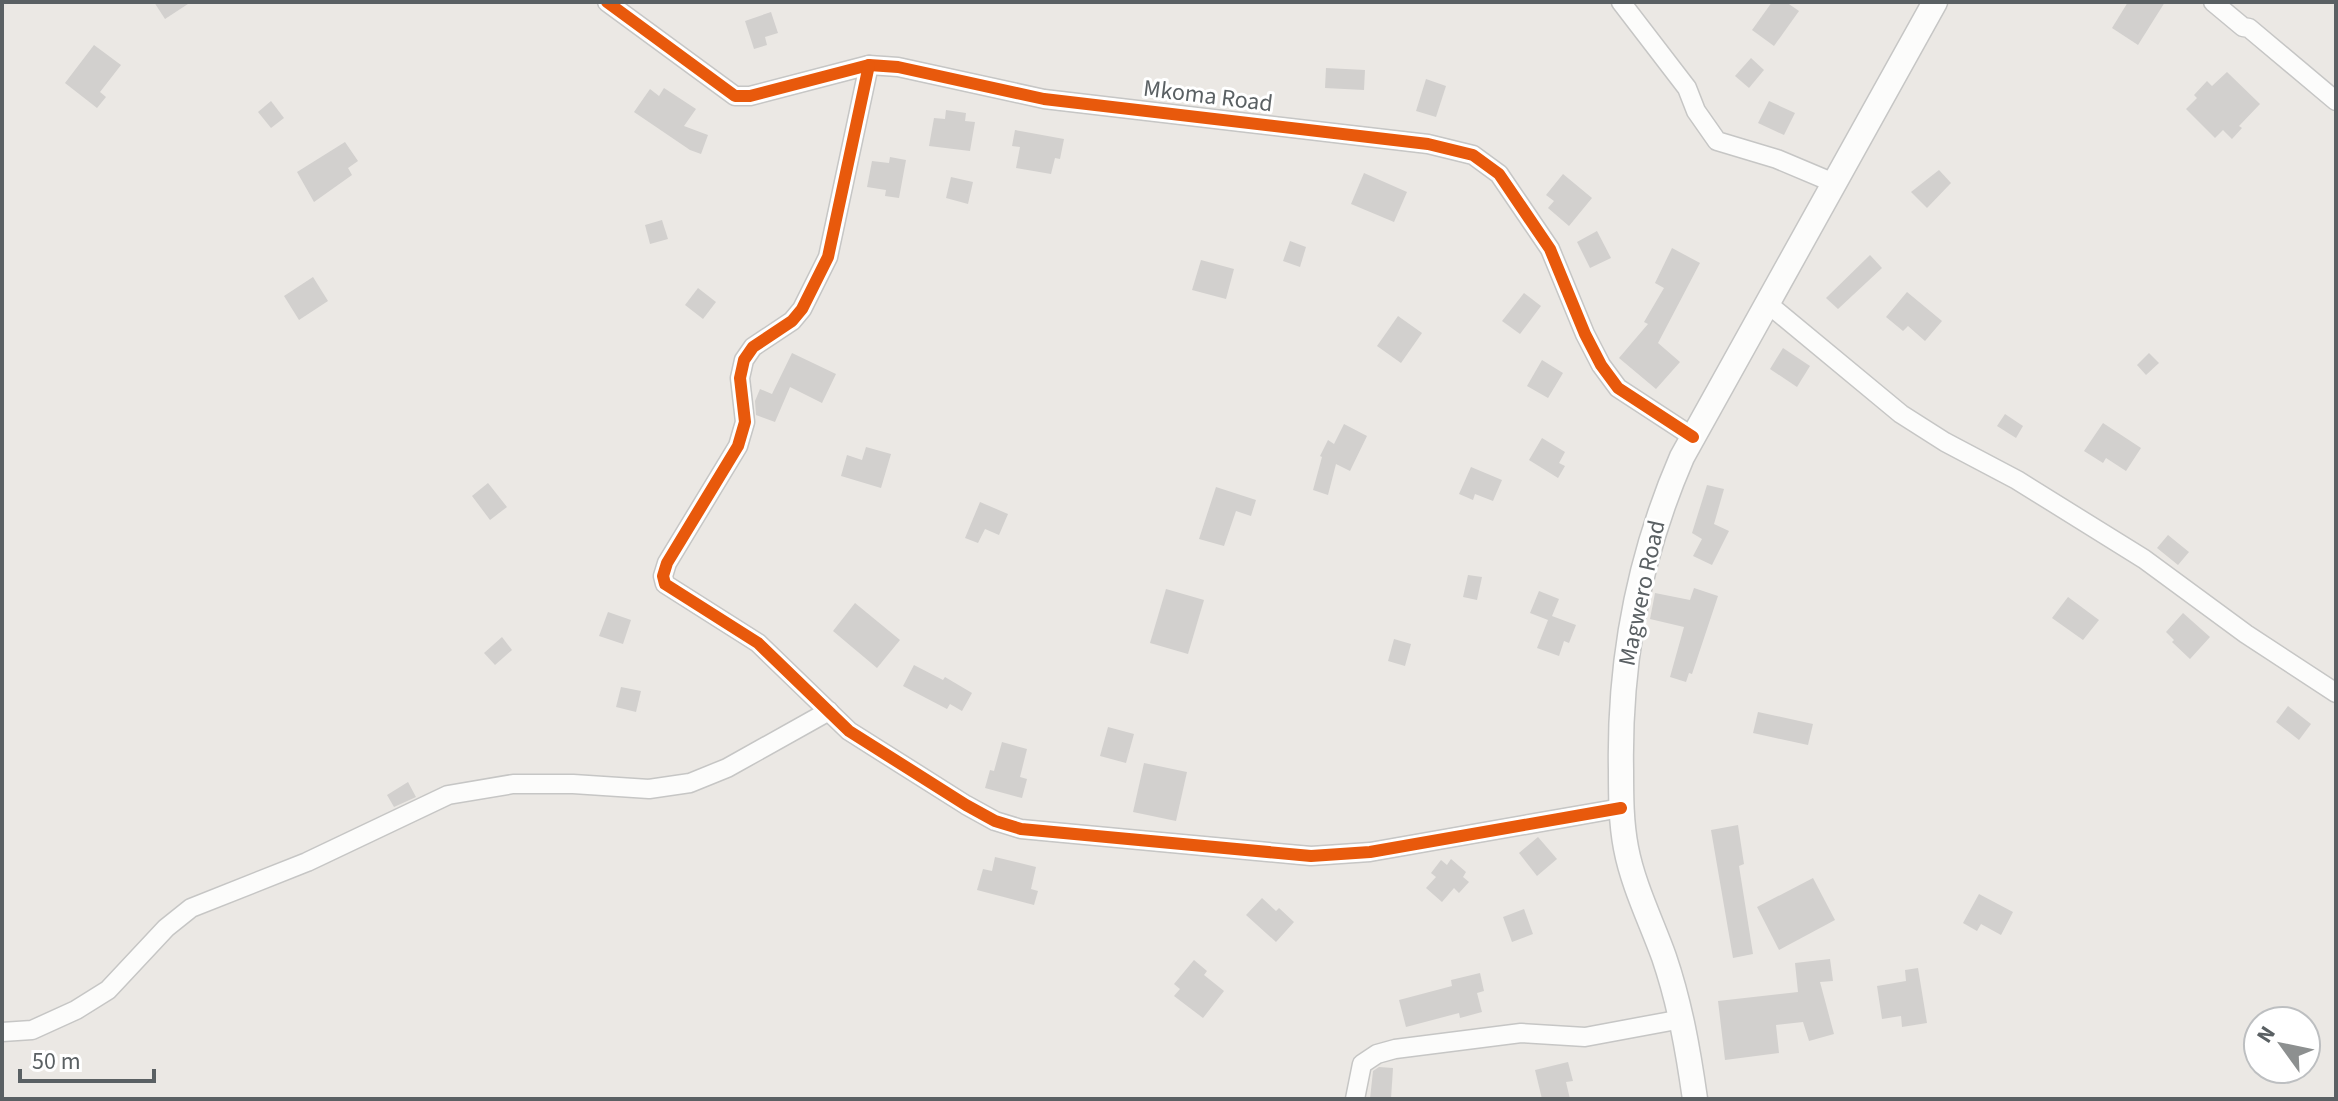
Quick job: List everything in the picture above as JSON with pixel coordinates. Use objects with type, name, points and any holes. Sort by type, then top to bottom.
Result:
[{"type":"street","name":"Mkoma Road","points":[[607,2],[735,96],[750,96],[869,65],[898,67],[1044,99],[1428,144],[1473,155],[1499,174],[1550,249],[1585,334],[1601,365],[1618,388],[1693,437]]},
{"type":"street","points":[[1621,2],[1687,88],[1696,111],[1717,141],[1777,159],[1834,183]]},
{"type":"street","name":"Magwero Road","points":[[1695,1099],[1682,1019],[1628,859],[1621,808],[1623,689],[1638,593],[1655,523],[1693,437],[1935,2]]},
{"type":"street","points":[[2213,2],[2336,101]]},
{"type":"street","points":[[869,65],[828,257],[802,309],[792,321],[753,347],[744,360],[740,378],[745,422],[738,446],[667,563],[663,576],[665,584],[758,643],[849,731],[966,805],[995,821],[1021,829],[1311,856],[1370,852],[1621,808]]},
{"type":"street","points":[[1767,303],[1901,414],[1945,442],[2017,480],[2144,559],[2246,634],[2336,693]]},
{"type":"street","points":[[2,1032],[32,1030],[76,1010],[108,990],[166,928],[191,908],[307,862],[448,795],[513,784],[649,789],[690,783],[727,768],[829,711]]},
{"type":"street","points":[[1355,1099],[1362,1064],[1377,1054],[1395,1049],[1521,1033],[1585,1037],[1682,1019]]},
{"type":"building","points":[[154,2],[191,2],[165,19]]},
{"type":"building","points":[[1772,2],[1786,2],[1799,11],[1774,46],[1752,30]]},
{"type":"building","points":[[2128,2],[2165,2],[2138,45],[2112,28]]},
{"type":"building","points":[[771,12],[778,33],[765,37],[767,45],[754,49],[745,21]]},
{"type":"building","points":[[94,45],[121,65],[100,92],[106,97],[97,108],[65,83]]},
{"type":"building","points":[[1751,58],[1764,70],[1749,88],[1735,76]]},
{"type":"building","points":[[1326,68],[1365,70],[1364,90],[1325,88]]},
{"type":"building","points":[[2227,72],[2260,104],[2239,126],[2242,128],[2232,139],[2223,130],[2215,138],[2186,109],[2207,81],[2212,86]]},
{"type":"building","points":[[1426,79],[1446,86],[1436,117],[1416,111]]},
{"type":"building","points":[[664,88],[696,109],[684,126],[708,135],[701,154],[690,150],[634,112],[650,89],[659,96]]},
{"type":"building","points":[[271,101],[284,118],[271,128],[258,112]]},
{"type":"building","points":[[1769,101],[1795,113],[1784,135],[1758,123]]},
{"type":"building","points":[[946,110],[966,113],[965,121],[975,122],[970,151],[929,146],[934,118],[945,119]]},
{"type":"building","points":[[1015,130],[1064,139],[1060,159],[1055,158],[1051,174],[1016,168],[1020,147],[1012,146]]},
{"type":"building","points":[[345,142],[358,161],[348,168],[352,175],[314,202],[297,172]]},
{"type":"building","points":[[890,157],[906,160],[899,198],[885,196],[886,190],[867,187],[872,161],[889,163]]},
{"type":"building","points":[[1939,170],[1951,183],[1927,208],[1911,192]]},
{"type":"building","points":[[1364,173],[1407,192],[1394,222],[1351,204]]},
{"type":"building","points":[[1563,174],[1592,198],[1569,226],[1548,208],[1554,201],[1546,195]]},
{"type":"building","points":[[951,177],[973,182],[968,204],[946,198]]},
{"type":"building","points":[[662,220],[668,239],[650,244],[645,225]]},
{"type":"building","points":[[1597,231],[1611,258],[1590,268],[1577,242]]},
{"type":"building","points":[[1290,241],[1306,247],[1300,267],[1283,261]]},
{"type":"building","points":[[1672,248],[1700,263],[1658,343],[1680,362],[1656,389],[1619,358],[1648,324],[1644,322],[1664,288],[1655,283]]},
{"type":"building","points":[[1870,255],[1882,268],[1838,309],[1826,298]]},
{"type":"building","points":[[1201,260],[1234,269],[1226,299],[1192,290]]},
{"type":"building","points":[[313,277],[328,301],[299,320],[284,296]]},
{"type":"building","points":[[698,288],[716,302],[703,319],[685,305]]},
{"type":"building","points":[[1907,292],[1942,321],[1925,341],[1908,326],[1903,331],[1886,317]]},
{"type":"building","points":[[1524,293],[1541,306],[1520,334],[1502,321]]},
{"type":"building","points":[[1398,316],[1422,333],[1401,363],[1377,346]]},
{"type":"building","points":[[1783,348],[1810,366],[1797,387],[1770,369]]},
{"type":"building","points":[[792,353],[836,374],[822,403],[790,387],[775,422],[756,415],[755,401],[760,389],[772,394]]},
{"type":"building","points":[[2149,353],[2159,363],[2146,375],[2137,365]]},
{"type":"building","points":[[1542,360],[1563,373],[1548,398],[1527,386]]},
{"type":"building","points":[[2005,414],[2023,426],[2016,438],[1997,426]]},
{"type":"building","points":[[2103,423],[2141,448],[2126,471],[2106,458],[2103,463],[2084,451]]},
{"type":"building","points":[[1344,424],[1367,436],[1350,471],[1336,464],[1328,495],[1313,490],[1320,456],[1328,440],[1334,444]]},
{"type":"building","points":[[1542,438],[1565,452],[1559,463],[1565,466],[1558,478],[1529,460]]},
{"type":"building","points":[[866,447],[891,454],[881,488],[841,476],[847,455],[862,460]]},
{"type":"building","points":[[1471,467],[1502,480],[1493,501],[1475,494],[1473,500],[1459,494]]},
{"type":"building","points":[[488,483],[507,507],[490,520],[472,496]]},
{"type":"building","points":[[1707,485],[1724,489],[1714,524],[1729,531],[1712,565],[1693,556],[1702,539],[1692,533]]},
{"type":"building","points":[[1216,487],[1256,500],[1251,516],[1236,511],[1224,546],[1199,539]]},
{"type":"building","points":[[980,502],[1008,514],[999,535],[985,529],[978,543],[965,538]]},
{"type":"building","points":[[2168,535],[2189,552],[2178,565],[2157,548]]},
{"type":"building","points":[[1468,575],[1482,577],[1477,600],[1463,597]]},
{"type":"building","points":[[1694,588],[1718,596],[1692,674],[1689,673],[1686,682],[1670,677],[1684,627],[1650,619],[1655,593],[1690,600]]},
{"type":"building","points":[[1166,589],[1204,600],[1188,654],[1150,643]]},
{"type":"building","points":[[1539,591],[1559,599],[1552,616],[1576,625],[1569,643],[1564,641],[1559,656],[1537,648],[1548,620],[1530,613]]},
{"type":"building","points":[[2068,597],[2099,620],[2083,640],[2052,618]]},
{"type":"building","points":[[855,603],[900,640],[877,668],[833,631]]},
{"type":"building","points":[[608,612],[631,620],[623,644],[599,636]]},
{"type":"building","points":[[2183,613],[2210,637],[2190,659],[2166,632]]},
{"type":"building","points":[[502,637],[512,650],[495,665],[484,653]]},
{"type":"building","points":[[1394,639],[1411,644],[1405,666],[1388,661]]},
{"type":"building","points":[[914,665],[943,680],[945,677],[972,693],[962,711],[950,704],[947,709],[903,686]]},
{"type":"building","points":[[621,687],[641,691],[636,712],[616,707]]},
{"type":"building","points":[[2288,706],[2311,724],[2299,740],[2276,722]]},
{"type":"building","points":[[1758,712],[1813,724],[1808,745],[1753,733]]},
{"type":"building","points":[[1108,727],[1134,734],[1126,763],[1100,756]]},
{"type":"building","points":[[1002,742],[1027,749],[1020,777],[1027,779],[1022,798],[985,788],[990,770],[994,771]]},
{"type":"building","points":[[1144,763],[1187,772],[1176,821],[1133,812]]},
{"type":"building","points":[[408,782],[416,797],[394,807],[387,795]]},
{"type":"building","points":[[1738,825],[1744,864],[1739,866],[1753,954],[1733,958],[1711,830]]},
{"type":"building","points":[[1538,837],[1557,859],[1537,876],[1519,853]]},
{"type":"building","points":[[995,857],[1036,867],[1031,889],[1038,891],[1034,905],[977,890],[983,869],[992,871]]},
{"type":"building","points":[[1451,859],[1466,872],[1463,877],[1469,882],[1459,893],[1454,888],[1442,902],[1426,888],[1436,877],[1431,873],[1441,860],[1447,865]]},
{"type":"building","points":[[1813,878],[1835,920],[1779,950],[1757,907]]},
{"type":"building","points":[[1979,894],[2013,912],[2001,935],[1981,924],[1977,931],[1963,923]]},
{"type":"building","points":[[1262,898],[1294,922],[1276,942],[1246,915]]},
{"type":"building","points":[[1524,909],[1533,934],[1512,942],[1503,917]]},
{"type":"building","points":[[1830,959],[1833,981],[1820,982],[1834,1034],[1809,1041],[1803,1022],[1776,1025],[1779,1053],[1725,1060],[1718,1001],[1798,992],[1795,963]]},
{"type":"building","points":[[1194,960],[1207,971],[1204,975],[1224,991],[1203,1018],[1174,996],[1180,989],[1174,984]]},
{"type":"building","points":[[1918,968],[1927,1023],[1902,1027],[1901,1016],[1882,1019],[1877,986],[1906,981],[1905,970]]},
{"type":"building","points":[[1480,973],[1484,991],[1477,993],[1482,1012],[1460,1018],[1459,1013],[1406,1027],[1399,1000],[1452,986],[1451,980]]},
{"type":"building","points":[[1568,1062],[1573,1081],[1566,1082],[1570,1099],[1542,1099],[1535,1070]]},
{"type":"building","points":[[1379,1067],[1393,1068],[1391,1099],[1370,1099],[1373,1071]]},
{"type":"cycle path","points":[[607,2],[735,96],[750,96],[869,65],[898,67],[1044,99],[1428,144],[1473,155],[1499,174],[1550,249],[1585,334],[1601,365],[1618,388],[1693,437]]},
{"type":"cycle path","points":[[869,65],[828,257],[802,309],[792,321],[753,347],[744,360],[740,378],[745,422],[738,446],[667,563],[663,576],[665,584],[758,643],[849,731],[966,805],[995,821],[1021,829],[1311,856],[1370,852],[1621,808]]}]
